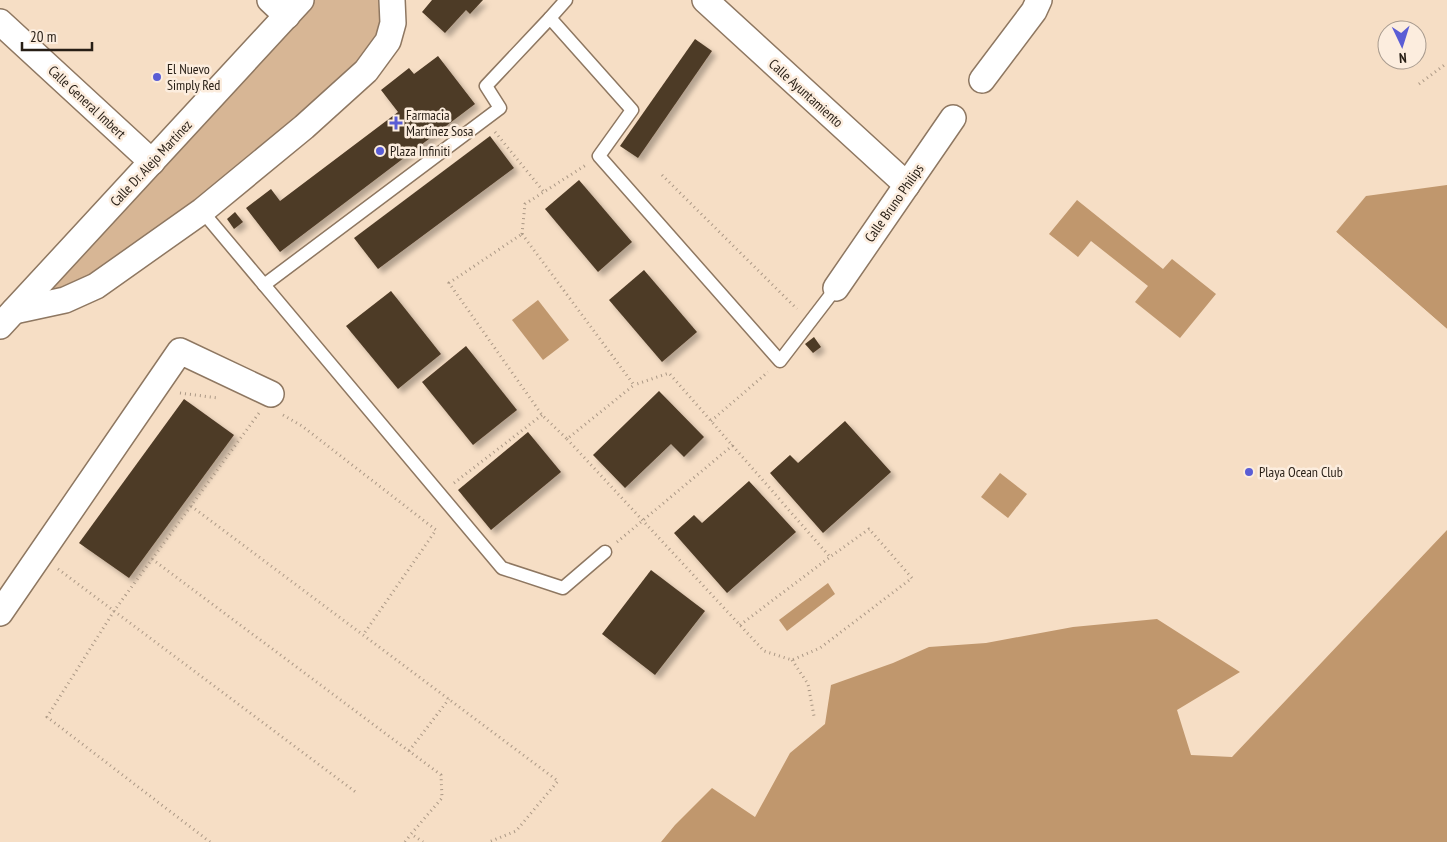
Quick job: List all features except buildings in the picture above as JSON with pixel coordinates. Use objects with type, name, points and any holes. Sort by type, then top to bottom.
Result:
[{"type":"street","points":[[7,319],[65,300],[96,286],[202,212],[304,127],[366,71],[388,41],[393,23],[392,0]]},
{"type":"street","name":"Calle Ayuntamiento","points":[[705,0],[907,185]]},
{"type":"street","points":[[982,80],[1032,4]]},
{"type":"street","name":"Calle Dr. Alejo Martínez","points":[[7,319],[152,162],[286,5]]},
{"type":"street","name":"Calle General Imbert","points":[[0,22],[152,162]]},
{"type":"street","name":"Calle Bruno Philips","points":[[836,288],[953,118]]},
{"type":"street","points":[[0,613],[180,351],[268,399]]},
{"type":"lane","points":[[264,285],[500,108],[486,86],[566,0]]},
{"type":"lane","points":[[550,18],[632,110],[599,156],[780,362],[836,288]]},
{"type":"lane","points":[[202,212],[502,568],[563,588],[605,552]]},
{"type":"path","points":[[1419,84],[1447,63]]},
{"type":"path","points":[[485,119],[544,192]]},
{"type":"path","points":[[599,156],[525,204],[522,234],[634,385]]},
{"type":"path","points":[[662,175],[810,322]]},
{"type":"path","points":[[522,234],[449,283],[542,414],[764,651],[792,660],[808,684],[814,716]]},
{"type":"path","points":[[711,421],[780,362]]},
{"type":"path","points":[[567,439],[634,385],[669,373],[830,557]]},
{"type":"path","points":[[175,400],[181,392],[228,399]]},
{"type":"path","points":[[210,842],[47,717],[114,611],[268,399],[436,530],[363,635]]},
{"type":"path","points":[[440,494],[542,414]]},
{"type":"path","points":[[605,552],[732,445]]},
{"type":"path","points":[[191,506],[558,781],[516,831],[489,842]]},
{"type":"path","points":[[740,624],[869,529],[912,578],[820,648],[792,660]]},
{"type":"path","points":[[152,559],[441,775],[442,798],[405,842]]},
{"type":"path","points":[[53,565],[357,793]]},
{"type":"path","points":[[409,751],[449,699]]},
{"type":"path","points":[[411,834],[423,842]]},
{"type":"shaded area","points":[[309,0],[380,0],[380,35],[358,66],[96,283],[36,304]]},
{"type":"shaded area","points":[[1447,185],[1447,329],[1336,232],[1366,196]]},
{"type":"shaded area","points":[[1077,200],[1163,269],[1172,259],[1216,294],[1180,338],[1135,302],[1148,286],[1091,241],[1078,257],[1049,234]]},
{"type":"shaded area","points":[[538,300],[569,340],[543,360],[512,320]]},
{"type":"shaded area","points":[[1000,473],[1027,494],[1008,518],[981,497]]},
{"type":"shaded area","points":[[1447,530],[1447,842],[661,842],[712,788],[755,817],[790,753],[825,724],[831,685],[893,663],[929,647],[986,643],[1073,627],[1157,619],[1240,672],[1177,710],[1191,755],[1232,757]]},
{"type":"shaded area","points":[[828,583],[835,594],[787,631],[779,620]]},
{"type":"pier","points":[[1334,230],[1447,329],[1447,332],[1335,233]]},
{"type":"place","name":"El Nuevo Simply Red","points":[[157,77]]},
{"type":"place","name":"Farmacia Martínez Sosa","points":[[396,123]]},
{"type":"place","name":"Plaza Infiniti","points":[[380,151]]},
{"type":"place","name":"Playa Ocean Club","points":[[1249,472]]}]
